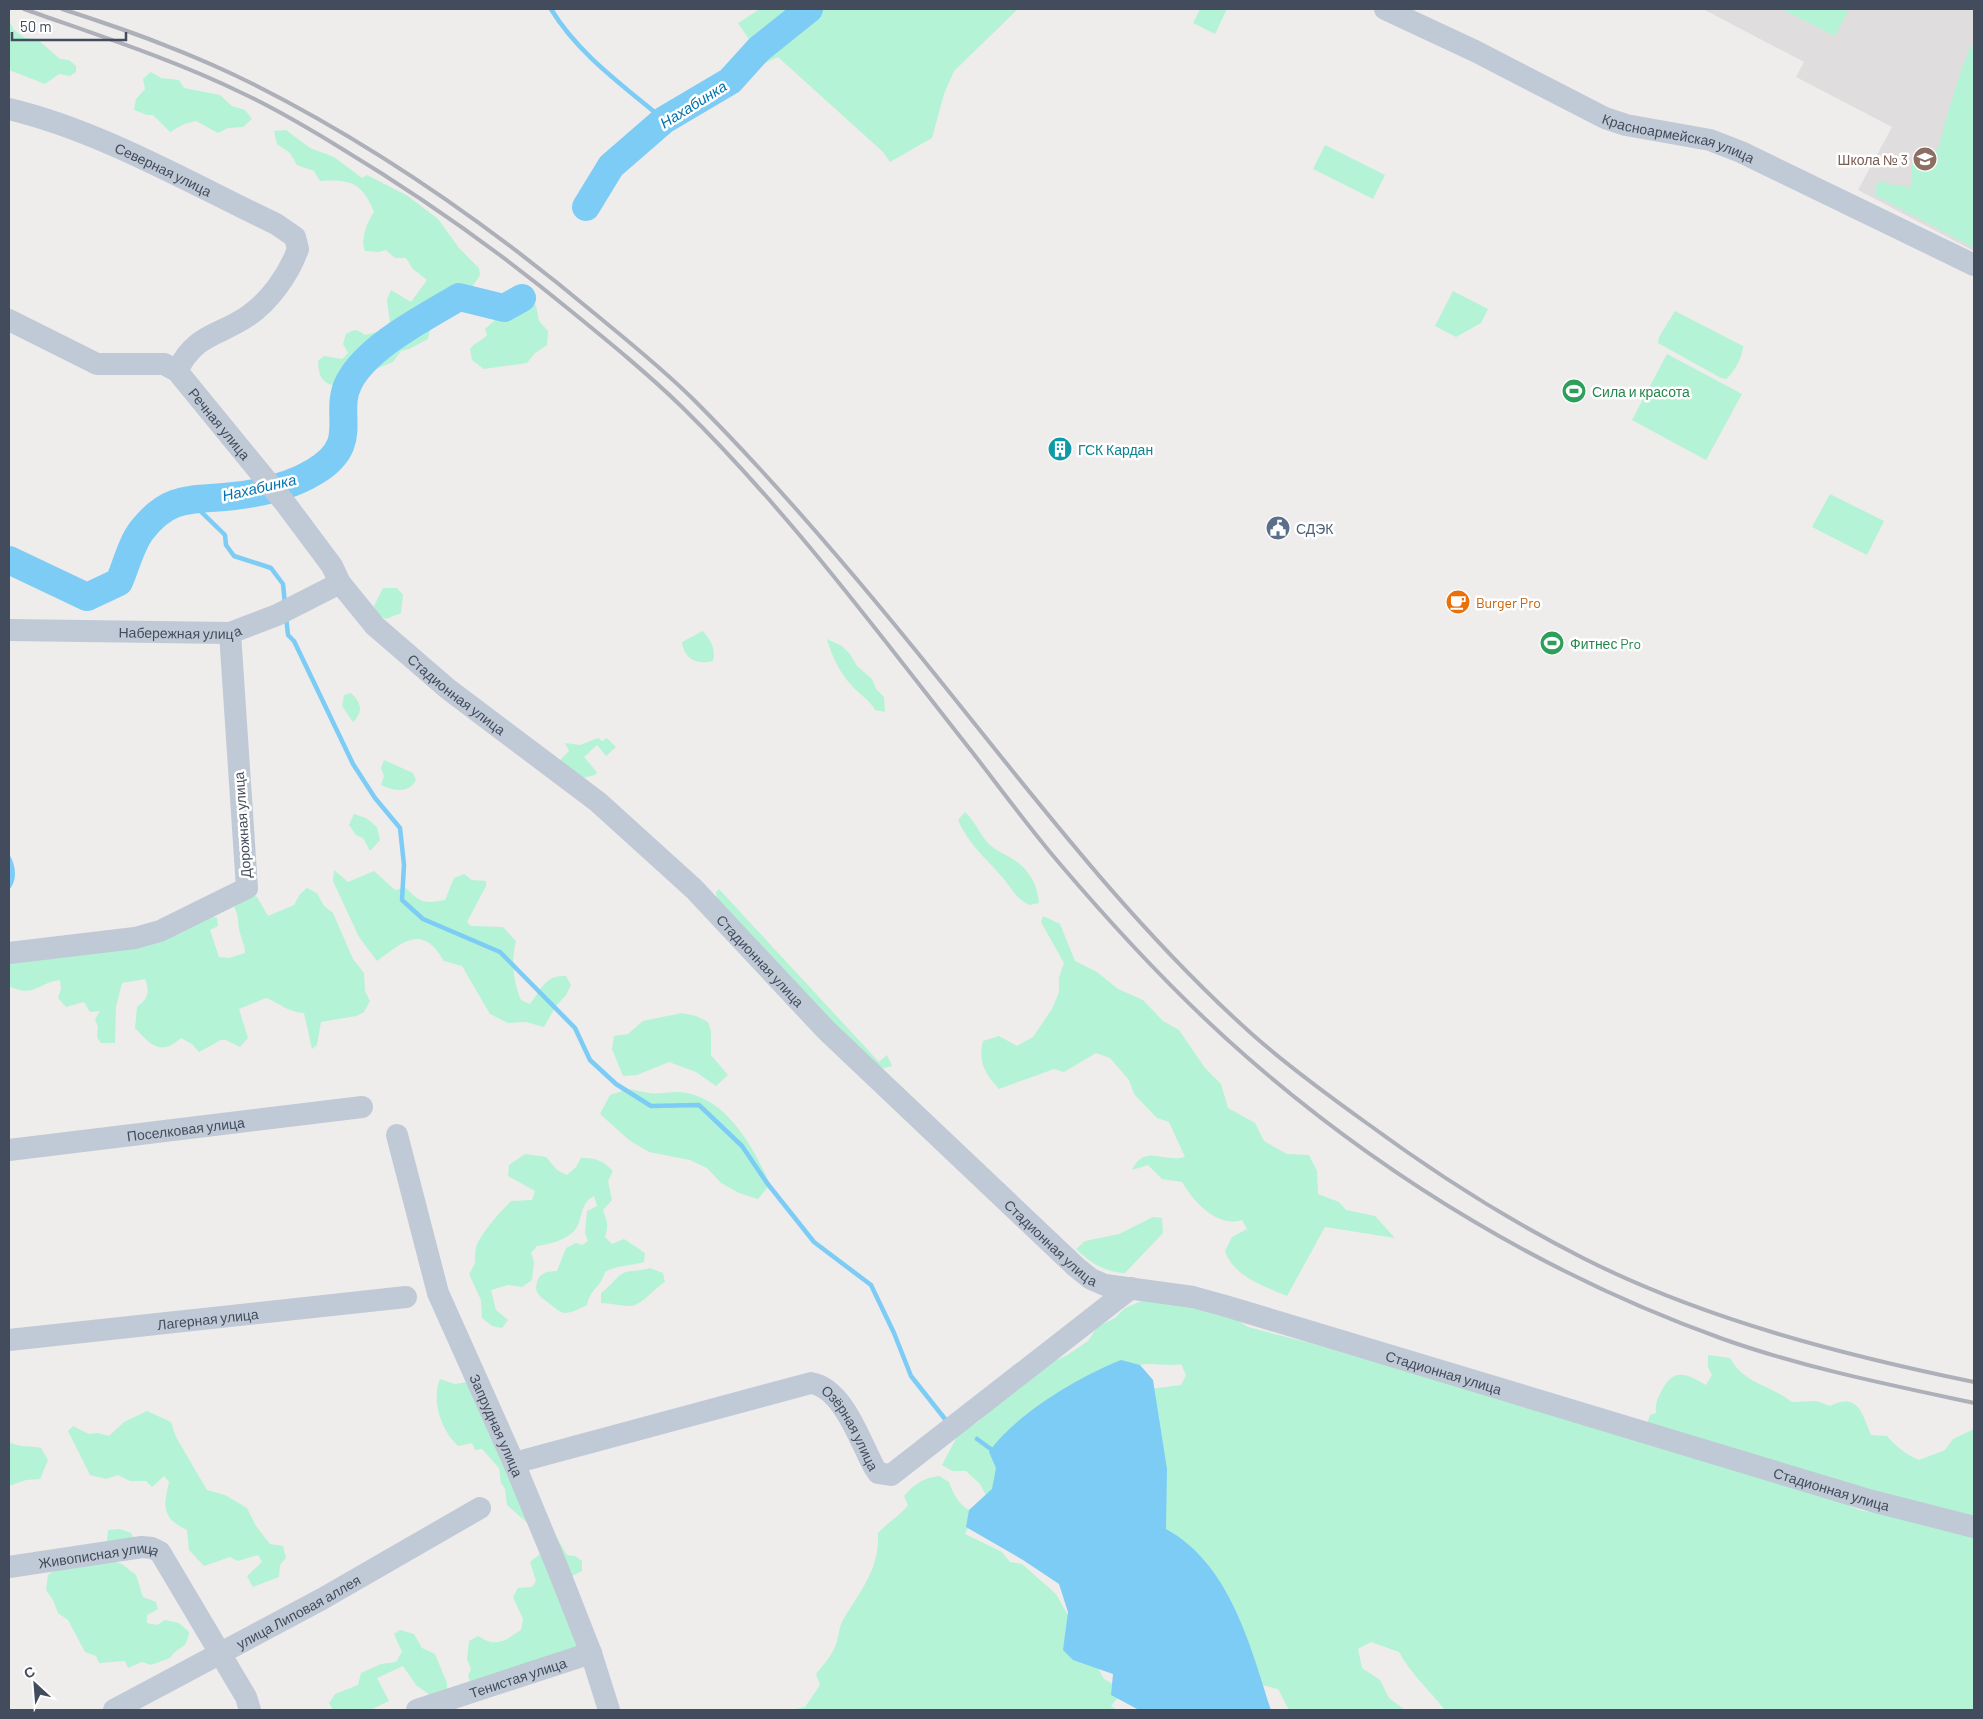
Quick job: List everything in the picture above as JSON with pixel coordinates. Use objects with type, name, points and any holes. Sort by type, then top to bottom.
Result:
[{"type":"street","name":"Красноармейская улица","points":[[1385,9],[1475,51],[1605,118],[1626,125],[1710,140],[1741,152],[1974,265]]},
{"type":"street","name":"Северная улица","points":[[9,109],[38,116],[80,131],[276,224],[294,237],[298,244],[296,255],[282,282],[257,308],[233,325],[189,350],[178,371]]},
{"type":"street","points":[[9,320],[97,364],[164,364],[178,371]]},
{"type":"street","name":"Речная улица","points":[[178,371],[285,503]]},
{"type":"street","name":"Стадионная улица","points":[[285,503],[332,566],[340,583],[376,626],[400,650],[490,722],[598,802],[694,889],[826,1030],[1076,1267],[1091,1279],[1105,1285],[1192,1297],[1229,1307],[1872,1502],[1974,1527]]},
{"type":"street","name":"Набережная улица","points":[[9,630],[230,633],[277,615],[340,583]]},
{"type":"street","name":"Дорожная улица","points":[[9,953],[135,938],[160,931],[246,888],[230,633]]},
{"type":"street","name":"Поселковая улица","points":[[9,1150],[362,1106]]},
{"type":"street","name":"Запрудная улица","points":[[397,1135],[438,1293],[514,1463],[591,1654],[609,1710]]},
{"type":"street","name":"Озёрная улица","points":[[514,1463],[811,1383],[828,1388],[835,1396],[878,1473],[892,1474],[1131,1288]]},
{"type":"street","name":"Лагерная улица","points":[[9,1340],[406,1297]]},
{"type":"street","name":"улица Липовая аллея","points":[[114,1710],[221,1654],[480,1508]]},
{"type":"street","name":"Живописная улица","points":[[9,1567],[152,1548],[166,1557],[246,1697],[250,1710]]},
{"type":"street","name":"Тенистая улица","points":[[417,1710],[591,1654]]},
{"type":"shaded area","name":"Школа № 3","points":[[1703,9],[1974,9],[1974,251],[1858,190],[1892,127],[1796,77],[1804,62]]},
{"type":"green space","points":[[760,9],[793,9],[786,21],[761,41],[798,25],[816,9],[1018,9],[954,71],[944,94],[932,138],[890,162],[883,152],[778,57],[765,63],[738,23]]},
{"type":"green space","points":[[1200,9],[1227,9],[1215,34],[1193,23]]},
{"type":"green space","points":[[1781,9],[1849,9],[1835,36]]},
{"type":"green space","points":[[9,20],[14,30],[25,38],[37,39],[60,59],[69,60],[76,66],[76,72],[70,76],[59,74],[45,84],[9,70]]},
{"type":"green space","points":[[1974,42],[1974,248],[1875,195],[1877,183],[1882,181],[1887,184],[1911,187],[1912,163],[1934,152],[1939,147],[1960,74]]},
{"type":"green space","points":[[151,72],[161,78],[179,80],[184,88],[220,95],[232,106],[245,110],[252,119],[243,127],[228,128],[218,133],[196,121],[184,124],[170,132],[153,115],[147,115],[134,110],[136,99],[145,89],[143,79]]},
{"type":"green space","points":[[286,130],[310,148],[334,157],[362,178],[367,175],[408,196],[438,219],[459,248],[479,268],[480,275],[455,313],[448,312],[431,326],[428,339],[401,351],[393,362],[376,369],[365,370],[357,377],[334,386],[321,377],[318,361],[324,356],[342,359],[348,353],[343,344],[346,334],[349,332],[356,330],[365,335],[381,331],[390,322],[387,300],[391,290],[411,302],[427,280],[413,269],[406,258],[395,258],[386,250],[379,252],[365,251],[363,242],[365,231],[374,212],[370,202],[360,189],[354,185],[340,181],[320,181],[314,171],[297,165],[290,153],[277,144],[274,131]]},
{"type":"green space","points":[[1325,145],[1385,175],[1373,199],[1313,169]]},
{"type":"green space","points":[[1453,291],[1488,309],[1481,323],[1456,337],[1435,326]]},
{"type":"green space","points":[[516,301],[536,305],[539,321],[548,331],[547,345],[535,353],[527,363],[484,369],[472,360],[470,349],[487,335],[485,329]]},
{"type":"green space","points":[[1675,311],[1743,346],[1738,364],[1726,379],[1658,343],[1659,337]]},
{"type":"green space","points":[[1667,354],[1742,394],[1706,460],[1632,420]]},
{"type":"green space","points":[[1830,494],[1884,521],[1867,555],[1812,527]]},
{"type":"green space","points":[[383,588],[397,588],[403,595],[401,613],[386,619],[377,614],[374,606]]},
{"type":"green space","points":[[703,631],[712,645],[713,661],[702,662],[692,659],[688,657],[683,648],[682,642]]},
{"type":"green space","points":[[827,639],[842,646],[850,654],[857,666],[872,679],[876,689],[884,697],[885,712],[875,710],[848,682],[831,652]]},
{"type":"green space","points":[[351,693],[360,707],[359,715],[353,722],[342,706],[344,695]]},
{"type":"green space","points":[[598,738],[602,741],[607,738],[616,747],[606,756],[597,745],[584,757],[597,772],[595,775],[583,778],[558,762],[569,751],[565,743],[580,745]]},
{"type":"green space","points":[[384,760],[413,773],[416,780],[409,788],[400,790],[381,785],[384,776],[381,768]]},
{"type":"green space","points":[[965,812],[991,846],[1023,867],[1034,883],[1039,903],[1030,905],[1018,897],[972,844],[958,820]]},
{"type":"green space","points":[[354,814],[366,818],[377,827],[380,840],[370,851],[363,838],[356,835],[349,825]]},
{"type":"green space","points":[[334,870],[348,882],[374,871],[395,890],[406,888],[415,897],[428,902],[445,900],[454,878],[464,874],[472,880],[486,881],[486,886],[467,922],[471,926],[503,927],[516,941],[514,970],[521,1000],[530,1004],[549,980],[559,976],[566,976],[571,985],[566,995],[556,1006],[544,1027],[526,1022],[508,1023],[490,1014],[462,966],[444,961],[436,949],[428,942],[420,939],[412,940],[395,948],[377,961],[359,937],[333,881]]},
{"type":"green space","points":[[307,888],[317,893],[324,906],[333,913],[353,959],[364,973],[365,991],[370,1001],[364,1012],[356,1016],[321,1022],[317,1045],[312,1049],[304,1013],[289,1010],[266,998],[239,1009],[248,1038],[240,1047],[226,1040],[221,1040],[199,1052],[192,1044],[181,1038],[167,1047],[156,1046],[135,1028],[137,1007],[144,1001],[147,995],[145,979],[122,983],[116,1007],[115,1043],[101,1043],[97,1037],[98,1027],[95,1019],[100,1011],[90,1012],[84,1002],[66,1007],[58,998],[61,989],[60,980],[25,991],[9,986],[9,960],[203,913],[217,918],[218,926],[210,930],[219,957],[229,958],[245,953],[234,906],[247,893],[257,897],[268,916],[294,905],[300,894]]},
{"type":"green space","points":[[719,889],[879,1062],[887,1055],[892,1066],[881,1069],[872,1065],[717,899],[716,892]]},
{"type":"green space","points":[[1043,916],[1060,924],[1075,961],[1097,972],[1118,989],[1143,1000],[1163,1021],[1179,1030],[1205,1068],[1221,1084],[1228,1108],[1255,1123],[1264,1141],[1287,1154],[1309,1155],[1317,1171],[1318,1194],[1339,1202],[1346,1210],[1375,1216],[1395,1238],[1325,1227],[1287,1296],[1251,1280],[1235,1268],[1229,1260],[1225,1251],[1232,1237],[1247,1229],[1242,1220],[1224,1220],[1215,1217],[1193,1198],[1182,1182],[1162,1179],[1148,1165],[1132,1170],[1143,1157],[1185,1157],[1169,1122],[1157,1118],[1134,1094],[1129,1080],[1110,1058],[1096,1053],[1064,1072],[1054,1069],[999,1089],[986,1073],[982,1062],[983,1041],[999,1036],[1017,1046],[1033,1037],[1052,1009],[1059,992],[1059,978],[1064,963],[1041,922]]},
{"type":"green space","points":[[682,1013],[696,1016],[708,1022],[711,1031],[711,1055],[728,1075],[716,1086],[696,1072],[669,1062],[637,1075],[623,1076],[612,1049],[614,1036],[628,1034],[643,1021]]},
{"type":"green space","points":[[629,1089],[646,1093],[687,1093],[702,1098],[715,1106],[738,1128],[756,1155],[770,1184],[758,1199],[739,1193],[721,1183],[707,1168],[690,1160],[649,1152],[629,1140],[600,1114],[610,1095]]},
{"type":"green space","points":[[525,1154],[546,1157],[557,1170],[567,1175],[576,1167],[581,1158],[598,1160],[609,1167],[613,1171],[608,1181],[612,1200],[603,1210],[607,1223],[605,1237],[612,1244],[624,1239],[645,1253],[644,1262],[614,1268],[605,1272],[587,1305],[570,1312],[559,1311],[538,1294],[536,1287],[539,1277],[546,1272],[557,1271],[566,1248],[576,1243],[582,1245],[588,1241],[585,1233],[587,1211],[597,1206],[594,1196],[589,1199],[583,1208],[579,1223],[573,1232],[561,1240],[537,1246],[531,1253],[534,1262],[532,1280],[522,1287],[508,1285],[491,1290],[496,1310],[508,1320],[502,1328],[492,1326],[482,1318],[481,1300],[469,1274],[475,1263],[478,1243],[497,1216],[511,1201],[532,1200],[535,1191],[508,1176],[509,1165]]},
{"type":"green space","points":[[1153,1217],[1162,1218],[1163,1233],[1125,1273],[1111,1271],[1098,1266],[1076,1249],[1085,1241],[1119,1234]]},
{"type":"green space","points":[[650,1268],[663,1273],[665,1282],[638,1304],[629,1306],[601,1303],[601,1293],[619,1276],[626,1272]]},
{"type":"green space","points":[[1144,1300],[1192,1305],[1216,1315],[1234,1318],[1248,1327],[1310,1343],[1841,1500],[1847,1505],[1867,1512],[1897,1516],[1974,1532],[1974,1710],[1445,1710],[1415,1675],[1399,1652],[1371,1642],[1358,1649],[1362,1668],[1380,1680],[1389,1698],[1405,1710],[1289,1710],[1278,1689],[1257,1684],[1167,1548],[1150,1389],[1181,1385],[1186,1375],[1181,1364],[1139,1365],[1116,1374],[988,1499],[980,1484],[966,1471],[952,1471],[942,1465],[959,1433],[978,1422],[993,1406],[1038,1369],[1069,1354],[1088,1341],[1097,1327],[1115,1318],[1125,1308]]},
{"type":"green space","points":[[1708,1355],[1730,1358],[1736,1367],[1750,1379],[1792,1402],[1816,1401],[1830,1406],[1839,1402],[1853,1403],[1858,1407],[1865,1419],[1871,1435],[1887,1436],[1910,1456],[1919,1460],[1945,1450],[1953,1439],[1974,1429],[1974,1519],[1907,1503],[1646,1427],[1650,1415],[1656,1413],[1656,1403],[1662,1390],[1671,1378],[1676,1375],[1687,1376],[1706,1385],[1712,1375],[1708,1367]]},
{"type":"green space","points":[[440,1379],[455,1384],[468,1382],[567,1555],[575,1556],[582,1561],[582,1571],[570,1577],[598,1645],[470,1682],[468,1676],[471,1669],[467,1659],[469,1641],[478,1636],[490,1642],[500,1642],[521,1630],[523,1619],[513,1597],[518,1588],[532,1587],[536,1581],[530,1562],[541,1553],[531,1526],[507,1505],[499,1468],[482,1449],[475,1450],[472,1443],[458,1446],[447,1432],[442,1423],[437,1405],[437,1387]]},
{"type":"green space","points":[[147,1411],[171,1422],[176,1437],[207,1490],[225,1495],[247,1508],[256,1526],[270,1544],[283,1546],[286,1558],[280,1565],[279,1577],[253,1587],[247,1576],[262,1562],[258,1555],[238,1561],[230,1557],[204,1566],[189,1550],[187,1530],[173,1521],[166,1511],[165,1505],[169,1482],[164,1476],[152,1487],[146,1481],[130,1481],[118,1475],[106,1479],[90,1475],[68,1431],[73,1426],[89,1434],[98,1433],[109,1436],[124,1422]]},
{"type":"green space","points":[[9,1442],[41,1448],[48,1460],[40,1479],[26,1480],[9,1486]]},
{"type":"green space","points":[[939,1476],[949,1482],[958,1500],[972,1512],[974,1517],[965,1534],[1002,1552],[1010,1562],[1022,1564],[1056,1594],[1104,1679],[1117,1686],[1120,1695],[1111,1706],[1117,1710],[791,1710],[805,1707],[820,1685],[816,1674],[832,1652],[843,1620],[868,1579],[876,1558],[878,1533],[908,1505],[904,1496],[912,1488],[924,1480]]},
{"type":"green space","points":[[120,1529],[131,1533],[136,1542],[112,1549],[107,1540],[108,1530]]},
{"type":"green space","points":[[109,1560],[122,1564],[136,1575],[143,1597],[156,1602],[158,1609],[147,1615],[147,1623],[157,1625],[165,1620],[179,1623],[189,1632],[184,1645],[170,1658],[151,1665],[142,1662],[128,1668],[125,1661],[99,1663],[96,1656],[85,1652],[68,1620],[58,1613],[53,1600],[46,1590],[48,1575],[62,1564]]},
{"type":"green space","points":[[400,1630],[414,1634],[422,1648],[435,1654],[447,1683],[447,1695],[437,1700],[416,1685],[403,1666],[377,1678],[389,1701],[370,1710],[333,1710],[329,1703],[335,1694],[358,1685],[361,1673],[381,1664],[396,1662],[402,1652],[394,1634]]},
{"type":"water","points":[[793,9],[816,9],[765,49],[761,41],[786,21]]},
{"type":"water","points":[[9,854],[13,863],[15,877],[9,890]]},
{"type":"water","points":[[1121,1360],[1140,1365],[1153,1380],[1167,1469],[1166,1529],[1188,1544],[1206,1563],[1222,1585],[1235,1608],[1245,1633],[1271,1710],[1139,1710],[1111,1695],[1113,1674],[1073,1660],[1063,1650],[1068,1612],[1059,1584],[1023,1560],[966,1527],[969,1510],[992,1489],[996,1468],[989,1452],[1001,1438],[1015,1424],[1049,1398],[1086,1376]]},
{"type":"waterway","points":[[551,9],[574,41],[588,55],[664,120]]},
{"type":"waterway","name":"Нахабинка","points":[[586,207],[611,166],[664,120],[730,81],[759,49],[809,9]]},
{"type":"waterway","name":"Нахабинка","points":[[9,560],[87,597],[119,582],[132,548],[142,530],[153,518],[173,504],[195,499],[244,495],[265,491],[305,477],[329,461],[338,450],[342,439],[343,406],[349,382],[369,356],[398,334],[459,297],[504,308],[522,298]]},
{"type":"waterway","points":[[188,499],[225,535],[226,545],[234,556],[271,568],[283,584],[285,604]]},
{"type":"waterway","points":[[286,617],[288,635],[294,641],[353,764],[375,798],[400,828],[404,865],[402,900],[423,919],[500,952],[575,1028],[590,1060],[616,1084],[651,1106],[699,1105],[742,1146],[767,1183],[814,1242],[871,1285],[894,1333],[911,1376],[945,1419]]},
{"type":"waterway","points":[[977,1439],[995,1452]]},
{"type":"railway","points":[[24,9],[189,69],[255,99],[304,126],[400,185],[458,224],[543,288],[628,358],[682,407],[722,448],[798,533],[835,577],[1038,837],[1127,940],[1223,1036],[1302,1103],[1357,1145],[1473,1221],[1595,1286],[1659,1314],[1723,1339],[1785,1359],[1974,1403]]},
{"type":"railway","points":[[62,9],[135,34],[207,62],[299,108],[387,160],[514,249],[645,355],[718,425],[812,527],[880,607],[1059,828],[1152,935],[1201,986],[1253,1035],[1309,1081],[1394,1143],[1473,1196],[1527,1228],[1629,1280],[1725,1317],[1774,1333],[1875,1360],[1974,1382]]},
{"type":"place","name":"Школа № 3","points":[[1925,159]]},
{"type":"place","name":"Сила и красота","points":[[1574,391]]},
{"type":"place","name":"ГСК Кардан","points":[[1060,449]]},
{"type":"place","name":"СДЭК","points":[[1278,528]]},
{"type":"place","name":"Burger Pro","points":[[1458,602]]},
{"type":"place","name":"Фитнес Pro","points":[[1552,643]]}]
